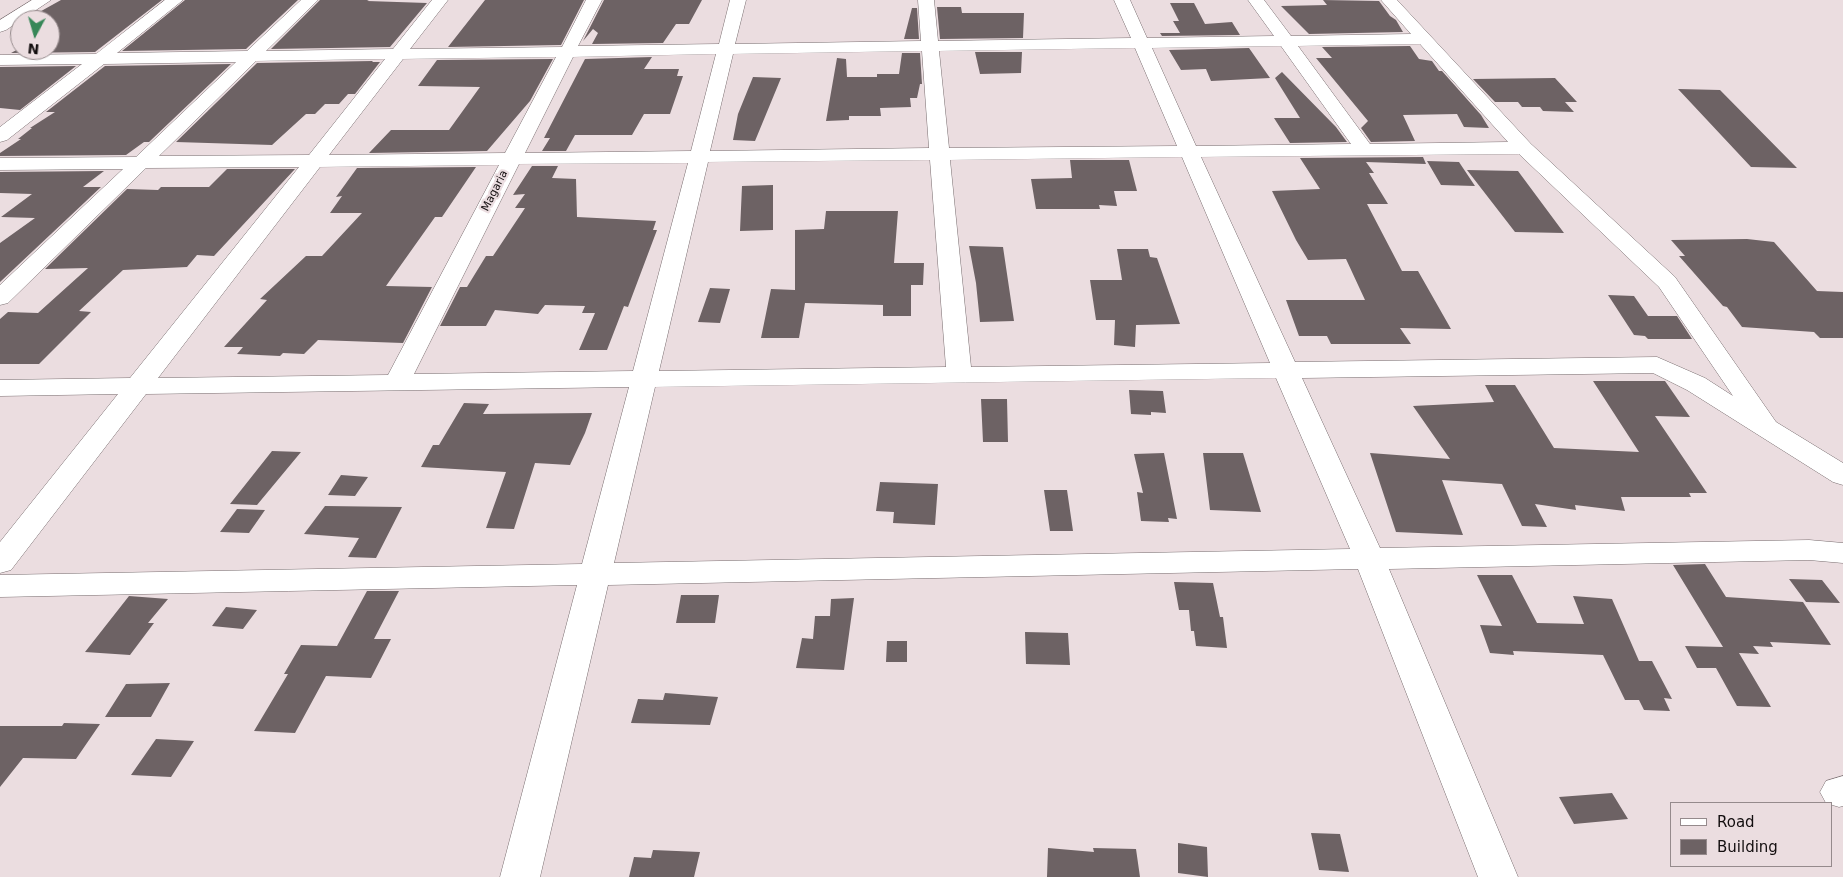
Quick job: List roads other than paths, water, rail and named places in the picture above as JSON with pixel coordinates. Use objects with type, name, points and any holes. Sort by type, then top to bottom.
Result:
[{"type":"street","points":[[0,27],[44,0]]},
{"type":"street","points":[[0,136],[175,0]]},
{"type":"street","points":[[0,298],[310,0]]},
{"type":"street","points":[[0,563],[440,0]]},
{"type":"street","name":"Magaria","points":[[397,382],[594,0]]},
{"type":"street","points":[[520,877],[642,378],[738,0]]},
{"type":"street","points":[[926,0],[959,374]]},
{"type":"street","points":[[1122,0],[1287,369],[1369,558],[1498,877]]},
{"type":"street","points":[[1256,0],[1366,150]]},
{"type":"street","points":[[1389,0],[1524,148],[1667,282],[1772,433]]},
{"type":"street","points":[[0,60],[1426,39]]},
{"type":"street","points":[[0,164],[1524,148]]},
{"type":"street","points":[[0,388],[1657,365],[1696,384],[1843,476]]},
{"type":"street","points":[[0,586],[1809,550],[1843,553]]}]
